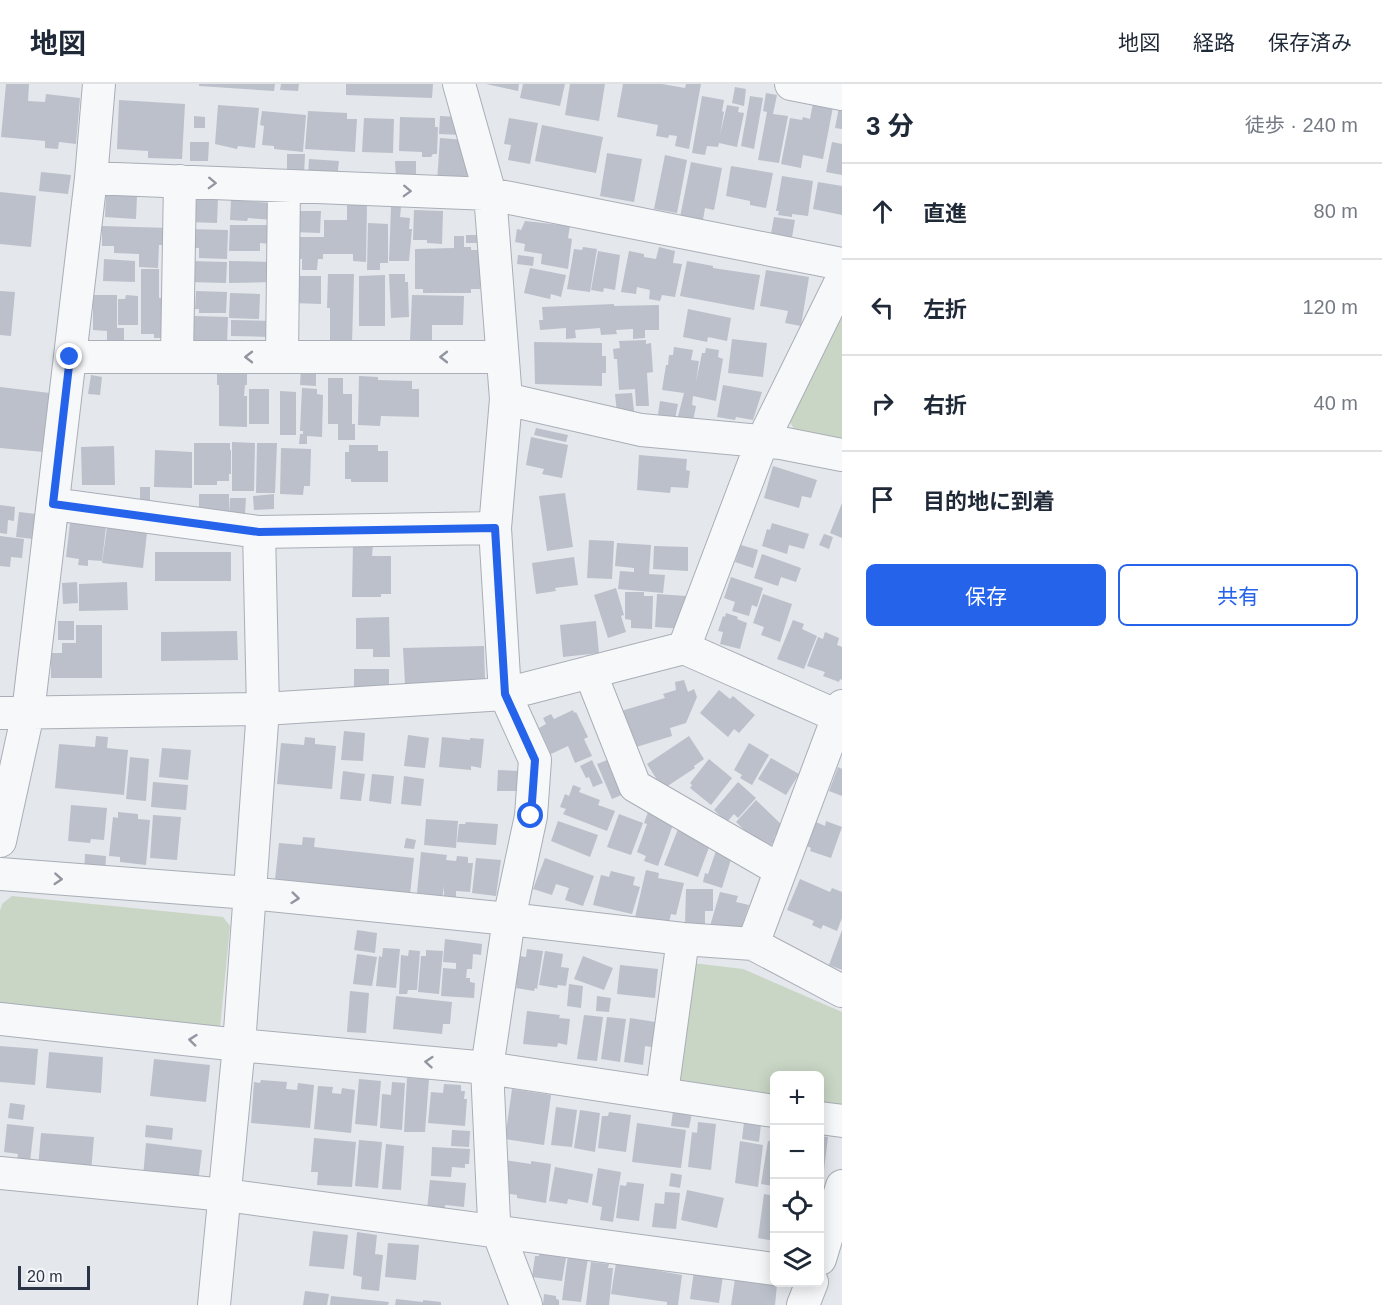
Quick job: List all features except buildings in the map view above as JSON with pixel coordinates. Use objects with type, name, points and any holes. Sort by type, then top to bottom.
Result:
[{"type":"street","points":[[0,841],[14,712],[53,504],[91,178],[99,84]]},
{"type":"street","points":[[459,84],[490,194],[506,399],[495,528],[505,694],[535,760],[531,816],[509,919],[487,1068],[494,1221],[526,1305]]},
{"type":"street","points":[[790,84],[842,94]]},
{"type":"street","points":[[91,178],[490,194],[842,264]]},
{"type":"street","points":[[177,357],[180,181]]},
{"type":"street","points":[[282,357],[284,186]]},
{"type":"street","points":[[684,648],[762,442],[842,279]]},
{"type":"street","points":[[70,357],[502,357]]},
{"type":"street","points":[[506,399],[641,430],[781,443],[842,454]]},
{"type":"street","points":[[53,504],[259,532],[495,528]]},
{"type":"street","points":[[214,1305],[239,1045],[263,709],[259,532]]},
{"type":"street","points":[[14,712],[263,709],[505,694],[684,648],[841,713],[753,944]]},
{"type":"street","points":[[590,672],[635,786],[780,870]]},
{"type":"street","points":[[0,874],[249,893],[683,939],[753,944],[842,991]]},
{"type":"street","points":[[662,1093],[683,939]]},
{"type":"street","points":[[0,1019],[239,1045],[487,1068],[770,1110]]},
{"type":"street","points":[[824,1119],[842,1121]]},
{"type":"street","points":[[0,1173],[225,1195],[770,1268]]},
{"type":"street","points":[[824,1243],[842,1186]]},
{"type":"street","points":[[803,1305],[810,1287]]},
{"type":"green space","points":[[842,310],[842,438],[795,431],[789,420]]},
{"type":"green space","points":[[12,896],[223,917],[230,926],[220,1028],[0,1015],[0,911],[2,904]]},
{"type":"green space","points":[[692,963],[743,969],[842,1012],[842,1107],[824,1107],[824,1071],[770,1071],[770,1100],[677,1087]]},
{"type":"route","points":[[70,357],[53,504],[259,532],[495,528],[505,694],[535,760],[531,816]]}]
